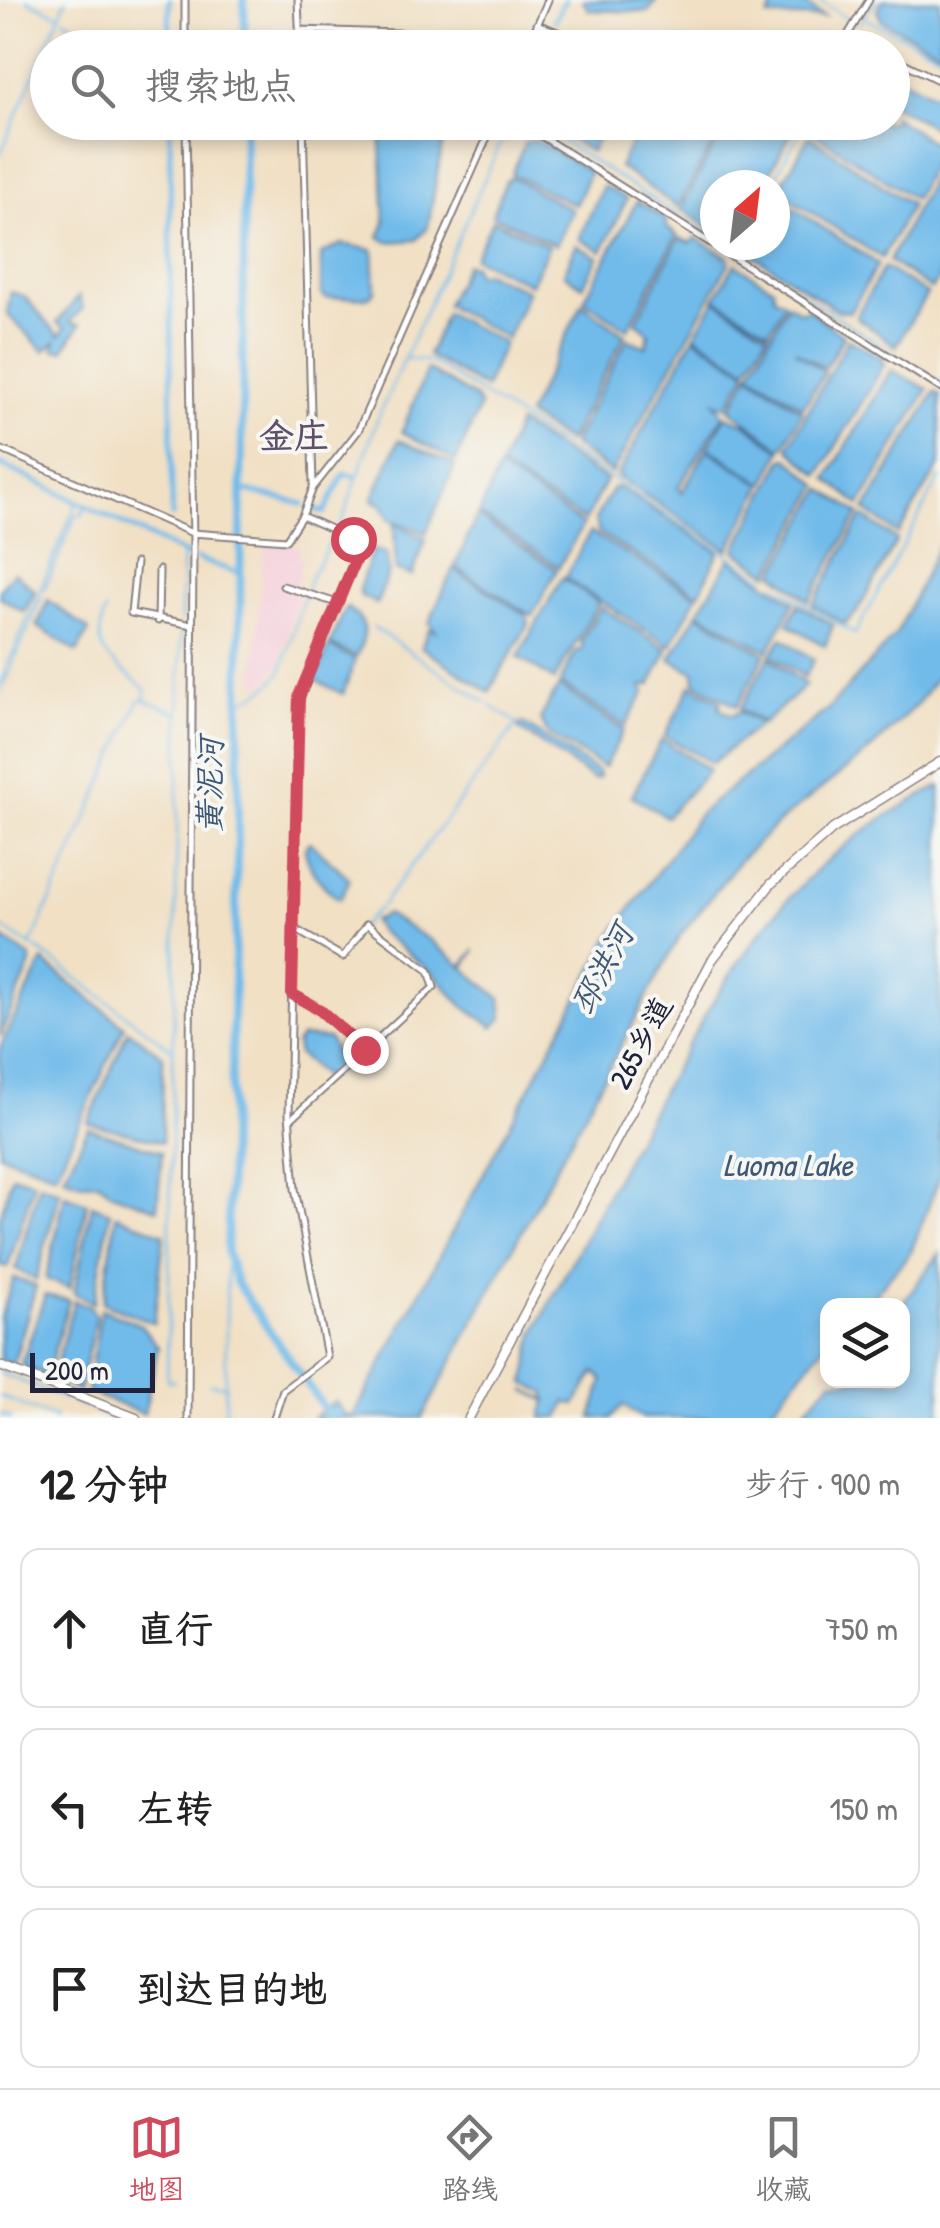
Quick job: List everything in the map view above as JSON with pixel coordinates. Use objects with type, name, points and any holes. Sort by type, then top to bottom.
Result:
[{"type":"street","points":[[185,0],[186,30]]},
{"type":"street","points":[[298,0],[299,30]]},
{"type":"street","points":[[534,30],[548,0]]},
{"type":"street","points":[[852,30],[870,0]]},
{"type":"street","points":[[537,24],[554,30]]},
{"type":"street","points":[[910,66],[940,81]]},
{"type":"street","points":[[186,140],[192,533],[188,1418]]},
{"type":"street","points":[[303,140],[313,488]]},
{"type":"street","points":[[0,449],[192,533],[290,538],[313,488],[358,431],[486,140]]},
{"type":"street","points":[[547,140],[940,388]]},
{"type":"street","points":[[274,1418],[286,1387],[325,1362],[295,1189],[290,1120],[298,704],[358,551],[347,536],[302,516]]},
{"type":"street","points":[[136,564],[131,613],[192,624]]},
{"type":"street","points":[[158,620],[159,570]]},
{"type":"street","points":[[283,586],[337,603]]},
{"type":"street","name":"265乡道","points":[[469,1418],[684,1010],[732,933],[770,884],[833,829],[940,762]]},
{"type":"street","points":[[290,1120],[434,987],[429,971],[368,924],[343,957],[293,928]]},
{"type":"street","points":[[292,994],[320,1010],[365,1050]]},
{"type":"street","points":[[0,1366],[136,1418]]},
{"type":"shaded area","points":[[264,544],[300,546],[297,558],[303,559],[294,592],[299,594],[280,664],[261,688],[254,680]]},
{"type":"water","points":[[582,0],[657,0],[648,12],[589,10]]},
{"type":"water","points":[[777,0],[798,0],[825,17],[768,17]]},
{"type":"water","points":[[883,0],[940,0],[940,51],[910,35],[910,30],[899,30],[882,21],[877,11]]},
{"type":"water","points":[[910,83],[940,98],[940,131],[910,114]]},
{"type":"water","points":[[910,128],[940,148],[914,199],[825,140],[910,140]]},
{"type":"water","points":[[381,140],[443,140],[428,227],[416,240],[388,242],[379,237],[385,223]]},
{"type":"water","points":[[536,140],[590,172],[575,205],[512,174],[525,142]]},
{"type":"water","points":[[571,140],[597,140],[591,152]]},
{"type":"water","points":[[632,140],[715,140],[678,207],[619,167]]},
{"type":"water","points":[[718,140],[788,140],[771,170],[702,170]]},
{"type":"water","points":[[807,140],[815,140],[911,205],[882,258],[790,199],[790,170]]},
{"type":"water","points":[[940,163],[940,276],[931,289],[889,261]]},
{"type":"water","points":[[700,173],[700,222],[681,209]]},
{"type":"water","points":[[512,177],[572,210],[556,245],[492,215],[506,181]]},
{"type":"water","points":[[603,186],[627,199],[602,251],[579,239]]},
{"type":"water","points":[[637,201],[666,219],[666,227],[677,235],[628,329],[584,300]]},
{"type":"water","points":[[790,206],[878,264],[850,312],[839,311],[761,260],[790,260]]},
{"type":"water","points":[[493,220],[549,246],[531,284],[474,258]]},
{"type":"water","points":[[679,238],[691,243],[696,238],[700,240],[700,260],[728,260],[612,473],[572,444],[627,339],[646,347],[649,333],[636,322]]},
{"type":"water","points":[[342,244],[373,250],[375,291],[369,297],[326,298],[321,294],[321,254]]},
{"type":"water","points":[[576,245],[598,257],[583,286],[564,274]]},
{"type":"water","points":[[466,264],[473,266],[476,275],[485,272],[528,291],[507,338],[446,305]]},
{"type":"water","points":[[735,264],[773,288],[774,296],[785,303],[769,331],[715,298]]},
{"type":"water","points":[[884,267],[927,294],[896,346],[856,317]]},
{"type":"water","points":[[11,292],[24,296],[59,336],[65,328],[57,323],[79,296],[83,308],[70,322],[80,325],[63,351],[54,350],[56,341],[44,351],[7,314]]},
{"type":"water","points":[[715,300],[768,334],[747,369],[695,335]]},
{"type":"water","points":[[582,304],[625,335],[568,442],[527,415]]},
{"type":"water","points":[[788,304],[801,312],[808,309],[844,336],[825,368],[794,350],[825,372],[803,407],[750,373]]},
{"type":"water","points":[[446,313],[504,343],[485,388],[428,355]]},
{"type":"water","points":[[694,337],[747,372],[727,407],[715,402],[724,415],[678,488],[682,492],[707,449],[763,485],[728,550],[617,476]]},
{"type":"water","points":[[848,339],[881,357],[884,365],[819,475],[788,448]]},
{"type":"water","points":[[427,369],[475,398],[480,406],[456,461],[402,432]]},
{"type":"water","points":[[891,370],[928,389],[860,505],[827,479]]},
{"type":"water","points":[[749,375],[803,411],[782,449],[730,409]]},
{"type":"water","points":[[935,392],[940,395],[940,465],[898,534],[865,510]]},
{"type":"water","points":[[726,416],[746,424],[781,451],[764,484],[708,447]]},
{"type":"water","points":[[518,423],[606,480],[585,521],[500,467]]},
{"type":"water","points":[[399,440],[455,465],[426,533],[390,520],[381,504],[372,500]]},
{"type":"water","points":[[788,458],[819,485],[769,574],[735,550],[783,459]]},
{"type":"water","points":[[499,468],[583,525],[559,567],[479,514]]},
{"type":"water","points":[[618,487],[719,552],[699,594],[599,533],[595,520],[613,488]]},
{"type":"water","points":[[822,489],[859,513],[809,601],[774,573]]},
{"type":"water","points":[[477,516],[557,570],[532,616],[455,567]]},
{"type":"water","points":[[862,516],[897,540],[857,612],[845,624],[813,605]]},
{"type":"water","points":[[394,523],[426,539],[412,576],[396,570]]},
{"type":"water","points":[[590,532],[697,596],[670,646],[565,578]]},
{"type":"water","name":"邳洪河","points":[[940,542],[940,672],[919,702],[869,751],[780,821],[740,860],[679,937],[422,1418],[313,1418],[335,1401],[345,1415],[353,1417],[612,934],[701,812],[829,708],[897,633]]},
{"type":"water","points":[[372,550],[386,553],[389,571],[377,604],[361,596],[359,590]]},
{"type":"water","points":[[730,559],[794,602],[768,651],[698,612]]},
{"type":"water","points":[[453,569],[526,615],[529,623],[489,692],[421,647],[429,629],[436,631],[429,623]]},
{"type":"water","points":[[14,572],[35,591],[24,612],[0,597],[0,589]]},
{"type":"water","points":[[562,578],[599,603],[554,680],[518,657]]},
{"type":"water","points":[[48,600],[89,630],[77,652],[37,626]]},
{"type":"water","points":[[798,604],[833,625],[825,646],[788,624]]},
{"type":"water","points":[[346,607],[359,618],[364,629],[356,657],[330,644]]},
{"type":"water","points":[[601,607],[668,650],[650,685],[642,686],[645,692],[625,726],[560,683],[576,651],[583,649],[581,641]]},
{"type":"water","points":[[697,614],[765,654],[737,706],[695,683],[694,672],[670,659]]},
{"type":"water","points":[[782,638],[814,660],[805,677],[771,655]]},
{"type":"water","points":[[329,646],[355,660],[343,694],[315,680]]},
{"type":"water","points":[[769,657],[806,685],[764,723],[740,709]]},
{"type":"water","points":[[691,685],[720,701],[720,709],[732,715],[740,712],[761,724],[712,763],[665,736]]},
{"type":"water","points":[[559,686],[624,730],[604,767],[548,734],[540,719]]},
{"type":"water","points":[[522,723],[598,772],[599,778],[593,779],[518,728]]},
{"type":"water","points":[[662,739],[709,770],[666,817],[632,796]]},
{"type":"water","name":"Luoma Lake","points":[[940,786],[940,1176],[911,1252],[871,1298],[820,1298],[820,1350],[764,1418],[643,1418],[623,1405],[611,1418],[592,1418],[603,1380],[595,1372],[575,1405],[567,1402],[559,1418],[542,1418],[546,1401],[525,1390],[547,1400],[545,1393],[525,1383],[534,1334],[708,1010],[768,923],[803,884],[842,848],[887,815]]},
{"type":"water","points":[[310,842],[350,879],[340,899],[313,870],[305,848]]},
{"type":"water","points":[[386,914],[430,940],[462,966],[475,950],[464,968],[501,999],[503,1018],[493,1027],[462,1005],[436,976],[378,930],[373,921]]},
{"type":"water","points":[[0,936],[31,958],[31,964],[0,1036]]},
{"type":"water","points":[[43,961],[124,1026],[56,1174],[0,1154],[0,1047]]},
{"type":"water","points":[[128,1030],[163,1056],[162,1142],[88,1123]]},
{"type":"water","points":[[302,1037],[329,1039],[343,1068],[326,1079],[298,1054],[296,1044]]},
{"type":"water","points":[[88,1128],[162,1152],[157,1209],[112,1193],[99,1182],[82,1183],[64,1177]]},
{"type":"water","points":[[12,1175],[34,1182],[8,1267],[0,1265],[0,1218]]},
{"type":"water","points":[[39,1184],[60,1191],[36,1280],[16,1269]]},
{"type":"water","points":[[65,1195],[87,1203],[70,1288],[46,1279]]},
{"type":"water","points":[[92,1205],[110,1212],[94,1303],[74,1293]]},
{"type":"water","points":[[116,1215],[164,1234],[154,1323],[103,1303]]},
{"type":"water","points":[[940,1253],[940,1418],[798,1418],[825,1388],[910,1388],[910,1358],[916,1361],[910,1355],[910,1298],[906,1298]]},
{"type":"water","points":[[14,1278],[36,1286],[13,1365],[0,1360],[0,1318]]},
{"type":"water","points":[[45,1295],[69,1300],[47,1376],[21,1365]]},
{"type":"water","points":[[74,1301],[90,1306],[96,1316],[79,1391],[52,1381]]},
{"type":"water","points":[[101,1309],[141,1325],[158,1347],[144,1414],[87,1392]]},
{"type":"waterway","points":[[27,0],[57,14]]},
{"type":"waterway","points":[[53,30],[66,0]]},
{"type":"waterway","points":[[169,0],[170,30]]},
{"type":"waterway","name":"黄泥河","points":[[244,0],[245,30]]},
{"type":"waterway","points":[[555,20],[565,0]]},
{"type":"waterway","points":[[818,0],[852,21]]},
{"type":"waterway","points":[[859,23],[877,0]]},
{"type":"waterway","points":[[64,18],[82,30]]},
{"type":"waterway","points":[[866,19],[889,30]]},
{"type":"waterway","points":[[910,40],[940,54]]},
{"type":"waterway","points":[[0,155],[30,85]]},
{"type":"waterway","points":[[170,140],[172,516]]},
{"type":"waterway","name":"黄泥河","points":[[245,140],[238,827],[227,1253],[237,1284],[331,1418]]},
{"type":"waterway","points":[[240,702],[266,689],[281,672],[310,578],[343,519],[377,420],[502,140]]},
{"type":"waterway","points":[[559,140],[700,229]]},
{"type":"waterway","points":[[779,170],[795,140]]},
{"type":"waterway","points":[[748,260],[940,383]]},
{"type":"waterway","points":[[406,358],[432,362],[565,447]]},
{"type":"waterway","points":[[570,451],[765,579]]},
{"type":"waterway","points":[[0,464],[189,556]]},
{"type":"waterway","points":[[310,507],[324,513],[344,474],[357,476]]},
{"type":"waterway","points":[[773,584],[855,634],[940,478]]},
{"type":"waterway","points":[[242,490],[303,504]]},
{"type":"waterway","points":[[0,684],[78,500]]},
{"type":"waterway","points":[[44,590],[76,515],[82,515],[87,504]]},
{"type":"waterway","points":[[181,620],[183,553]]},
{"type":"waterway","points":[[197,559],[241,574]]},
{"type":"waterway","points":[[0,694],[42,596]]},
{"type":"waterway","points":[[106,610],[100,637],[103,647],[115,664],[146,690],[146,699]]},
{"type":"waterway","points":[[174,1381],[167,1380],[181,627]]},
{"type":"waterway","points":[[373,627],[485,702]]},
{"type":"waterway","points":[[142,699],[180,714]]},
{"type":"waterway","points":[[30,947],[139,700]]},
{"type":"waterway","points":[[382,905],[515,727],[517,723],[491,706]]},
{"type":"waterway","points":[[361,927],[379,908]]},
{"type":"waterway","points":[[0,926],[46,955],[173,1050]]},
{"type":"waterway","points":[[225,1418],[227,1253]]},
{"type":"waterway","points":[[0,1373],[114,1418]]},
{"type":"waterway","points":[[210,1384],[224,1386]]},
{"type":"waterway","points":[[0,1396],[55,1418]]},
{"type":"waterway","points":[[0,1414],[11,1418]]},
{"type":"district","name":"金庄","points":[[294,436]]},
{"type":"route","points":[[353,539],[358,551],[355,561],[299,696],[292,994],[320,1010],[365,1050]]}]
